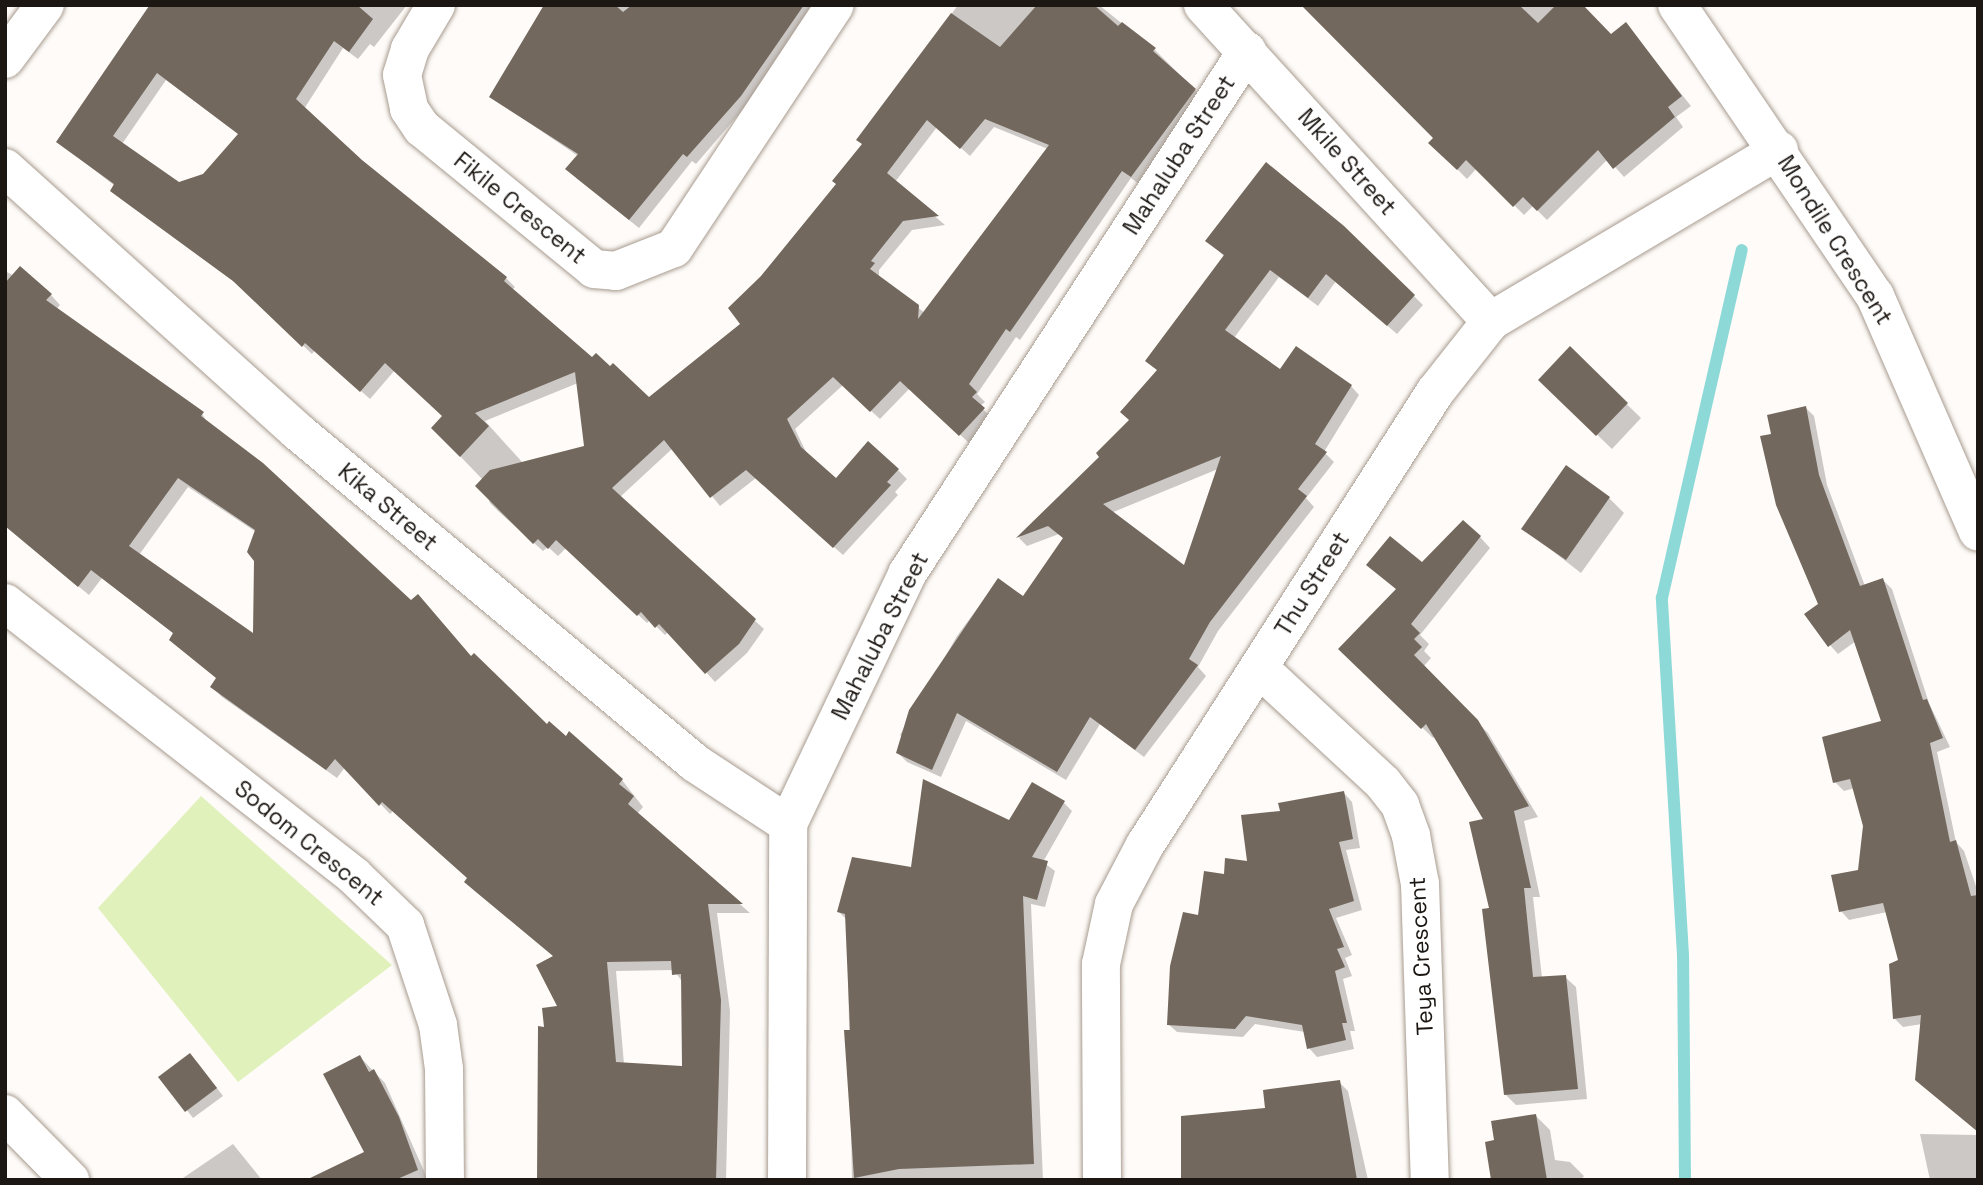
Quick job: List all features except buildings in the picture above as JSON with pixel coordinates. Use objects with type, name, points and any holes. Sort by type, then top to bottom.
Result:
[{"type":"street","points":[[5,59],[46,5]]},
{"type":"street","name":"Fikile Crescent","points":[[436,5],[410,48],[401,75],[403,92],[415,119],[594,268],[616,271],[674,248],[835,5]]},
{"type":"street","name":"Mkile Street","points":[[1203,5],[1491,321]]},
{"type":"street","name":"Mondile Crescent","points":[[1677,5],[1779,150],[1875,296],[1978,532]]},
{"type":"street","name":"Mahaluba Street","points":[[787,1180],[788,824],[907,574],[1247,51]]},
{"type":"street","name":"Thu Street","points":[[1101,1180],[1101,964],[1114,904],[1145,845],[1435,392],[1491,321],[1779,150]]},
{"type":"street","name":"Kika Street","points":[[5,169],[297,431],[695,763],[788,824]]},
{"type":"street","name":"Sodom Crescent","points":[[5,603],[354,876],[405,925],[438,1025],[444,1069],[445,1180]]},
{"type":"street","name":"Teya Crescent","points":[[1259,668],[1384,783],[1400,805],[1420,884],[1430,1180]]},
{"type":"street","points":[[5,1114],[70,1180]]},
{"type":"green space","points":[[201,796],[392,965],[238,1082],[98,908]]},
{"type":"waterway","points":[[1685,1180],[1683,955],[1662,598],[1742,250]]}]
